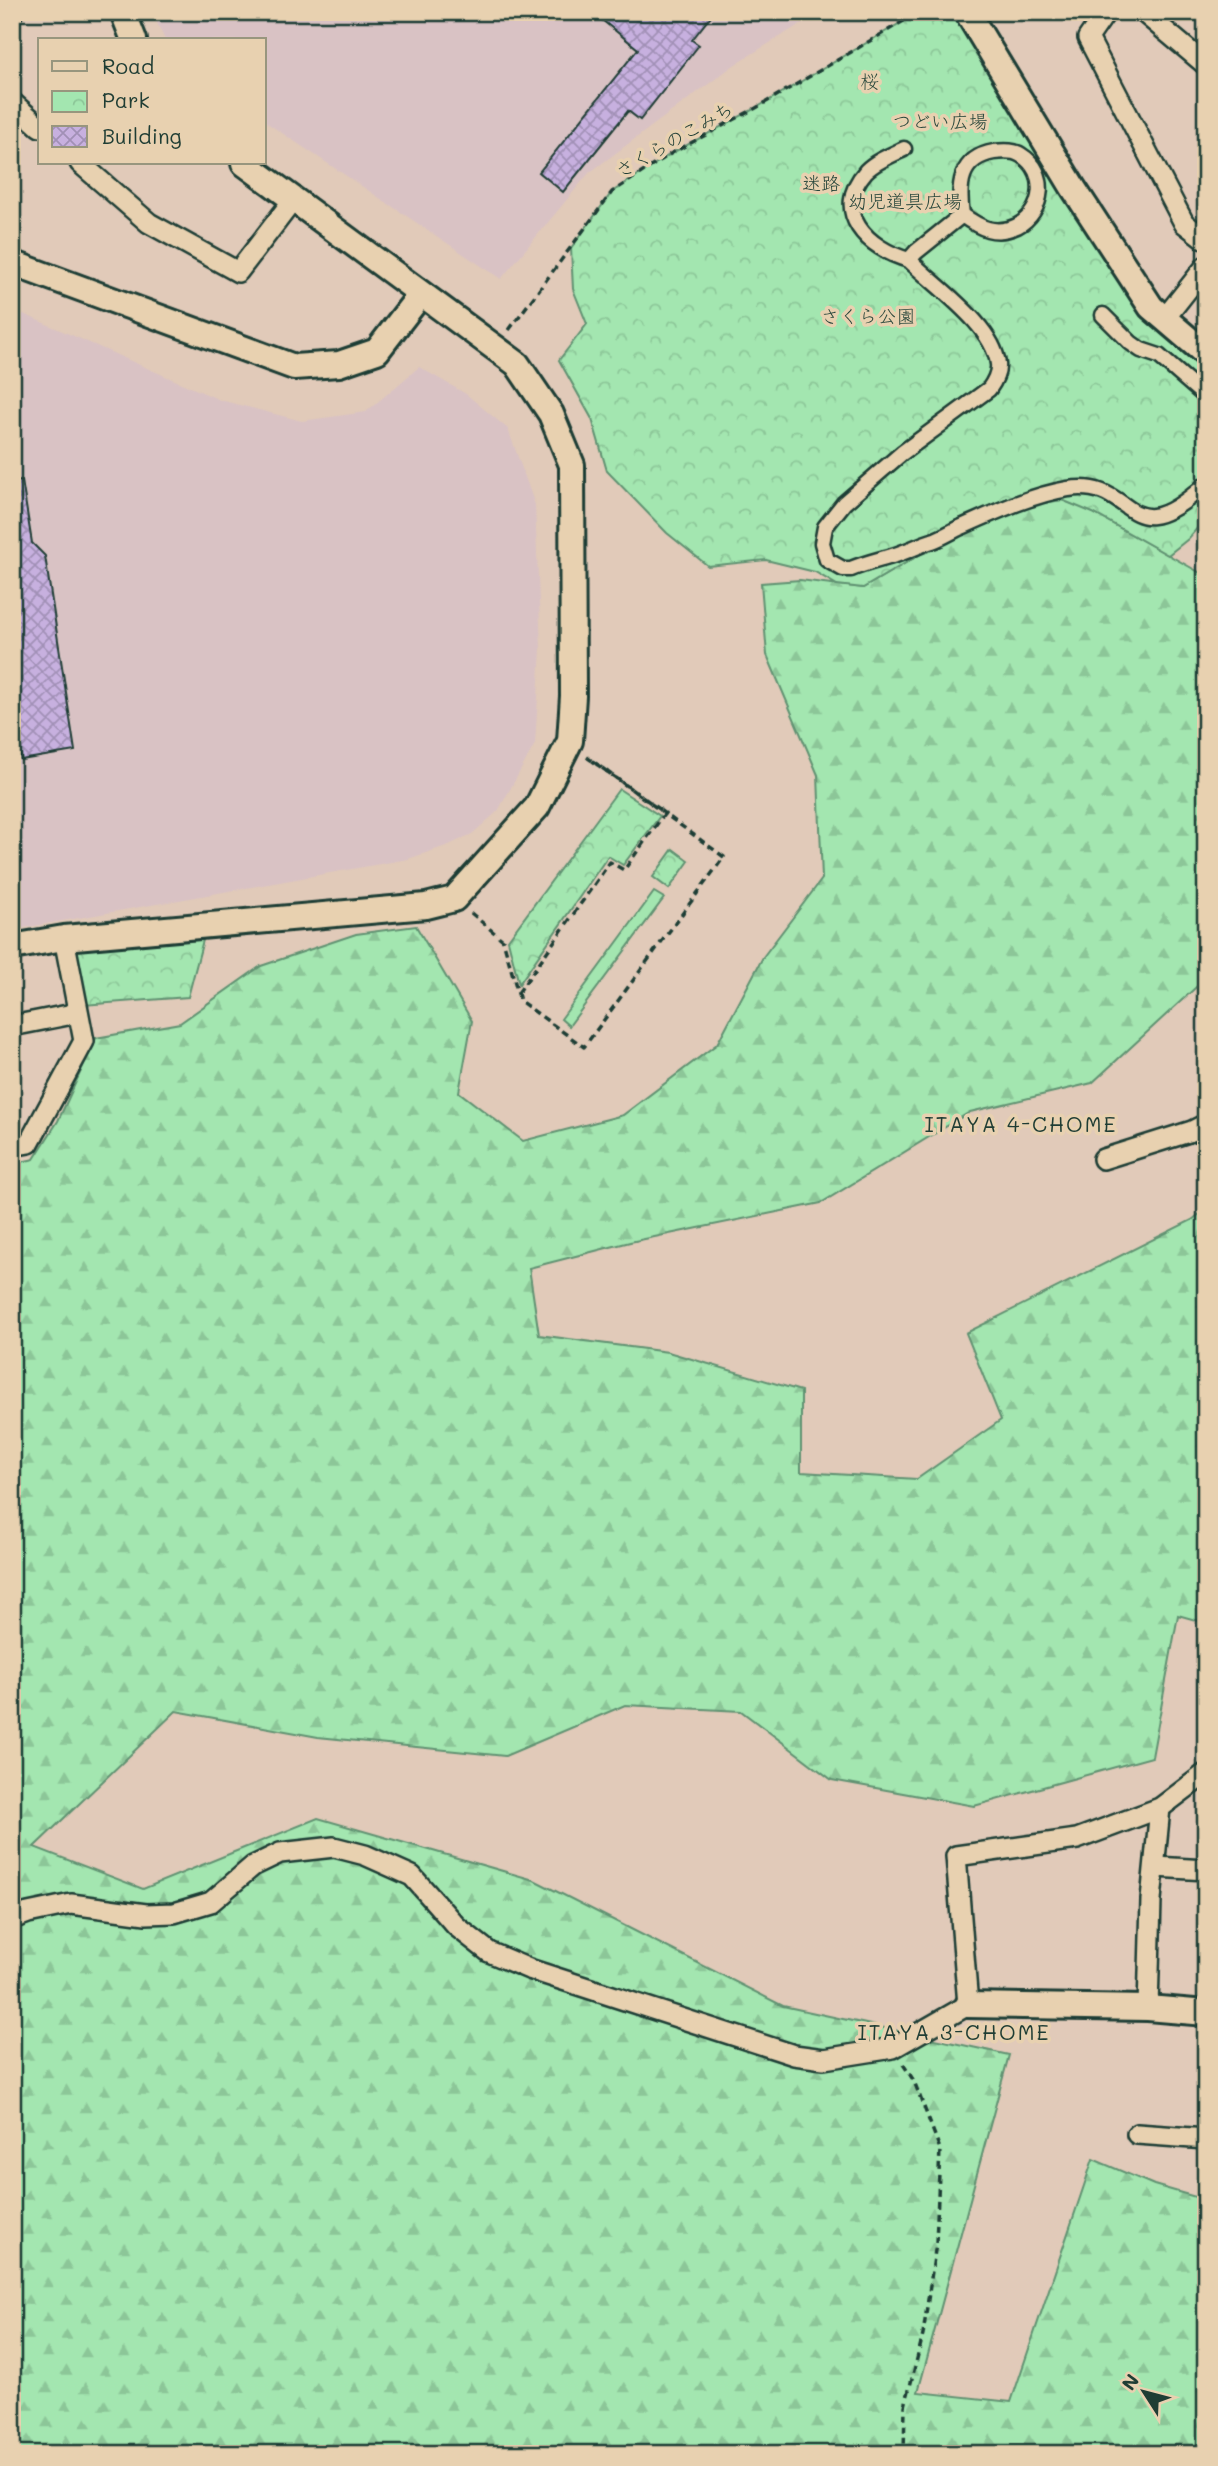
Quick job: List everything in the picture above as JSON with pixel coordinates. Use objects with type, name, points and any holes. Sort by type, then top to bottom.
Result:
[{"type":"street","points":[[123,12],[133,38]]},
{"type":"street","points":[[967,12],[1074,189],[1151,307],[1206,354]]},
{"type":"street","points":[[1107,12],[1088,38],[1184,223],[1206,240]]},
{"type":"street","points":[[1143,12],[1206,65]]},
{"type":"street","points":[[12,102],[38,125]]},
{"type":"street","points":[[904,149],[867,170],[854,190],[852,200],[858,229],[873,242],[898,257],[909,260],[964,311],[995,349],[999,365],[989,389],[884,467],[832,516],[825,527],[822,543],[828,560],[834,565],[851,569],[933,540],[1007,507],[1069,489],[1088,488],[1105,492],[1129,511],[1151,518],[1167,514],[1206,484]]},
{"type":"street","points":[[1009,151],[1020,153],[1029,162],[1040,184],[1040,199],[1035,211],[1021,223],[1007,230],[994,231],[980,228],[962,215],[961,179],[975,159],[984,154],[1009,151]]},
{"type":"street","points":[[81,164],[149,223],[238,272],[294,200]]},
{"type":"street","points":[[12,947],[64,938],[440,904],[454,899],[537,807],[570,741],[573,696],[572,465],[551,414],[517,365],[245,164]]},
{"type":"street","points":[[909,260],[916,251],[962,215]]},
{"type":"street","points":[[12,263],[294,367],[339,364],[377,351],[421,294]]},
{"type":"street","points":[[1164,318],[1206,266]]},
{"type":"street","points":[[1103,315],[1131,343],[1140,350],[1158,356],[1206,397]]},
{"type":"street","points":[[12,1146],[29,1143],[84,1041],[64,938]]},
{"type":"street","points":[[12,1026],[78,1013]]},
{"type":"street","points":[[1103,1159],[1206,1124]]},
{"type":"street","points":[[968,2005],[956,1857],[1077,1839],[1160,1808],[1206,1773]]},
{"type":"street","points":[[1148,2008],[1151,1900],[1160,1808]]},
{"type":"street","points":[[12,1919],[71,1904],[146,1914],[174,1913],[211,1902],[253,1866],[280,1853],[334,1847],[365,1855],[412,1876],[456,1926],[489,1952],[529,1969],[794,2055],[824,2059],[892,2048],[968,2005],[1148,2008],[1206,2013]]},
{"type":"street","points":[[1156,1867],[1206,1870]]},
{"type":"street","points":[[1137,2134],[1206,2139]]},
{"type":"path","name":"さくらのこみち","points":[[496,349],[612,192],[672,153],[756,108],[919,12]]},
{"type":"path","points":[[465,908],[503,940],[520,1002],[584,1047],[724,857],[578,750]]},
{"type":"path","points":[[518,993],[610,862],[624,870],[664,813]]},
{"type":"path","points":[[892,2048],[914,2081],[940,2149],[936,2243],[923,2334],[905,2406],[904,2454]]},
{"type":"shaded area","points":[[152,12],[820,12],[734,65],[589,173],[501,279],[266,122],[266,38],[164,38]]},
{"type":"shaded area","points":[[12,309],[220,400],[302,421],[366,412],[419,367],[466,394],[508,429],[535,505],[541,649],[535,744],[498,811],[472,834],[408,859],[12,930]]},
{"type":"green space","name":"さくら公園","points":[[919,12],[967,12],[1080,209],[1206,357],[1206,518],[1188,539],[1168,555],[1093,513],[1062,500],[1030,505],[960,531],[863,588],[837,585],[815,572],[766,560],[708,566],[667,533],[607,471],[592,419],[559,360],[587,324],[573,289],[571,248],[612,192],[672,153],[756,108]]},
{"type":"green space","points":[[1062,500],[1088,510],[1206,576],[1206,978],[1092,1083],[970,1112],[821,1203],[630,1242],[529,1268],[539,1335],[668,1352],[801,1391],[801,1472],[917,1479],[1001,1420],[966,1333],[1192,1220],[1206,1209],[1206,1623],[1178,1615],[1152,1757],[974,1806],[832,1780],[741,1711],[625,1705],[505,1756],[318,1737],[176,1711],[34,1847],[143,1889],[318,1818],[534,1880],[783,2006],[1009,2055],[918,2392],[1011,2402],[1093,2159],[1154,2185],[1206,2200],[1206,2454],[12,2454],[12,1164],[34,1159],[58,1121],[96,1038],[180,1023],[261,966],[356,934],[416,926],[472,1021],[459,1092],[523,1141],[623,1115],[717,1044],[763,957],[822,879],[818,775],[767,655],[761,583],[800,580],[863,588],[960,531],[1038,503]]},
{"type":"green space","points":[[619,789],[660,816],[623,865],[608,856],[519,984],[508,940]]},
{"type":"green space","points":[[673,849],[689,861],[669,889],[653,877]]},
{"type":"green space","points":[[654,892],[664,898],[569,1026],[561,1019]]},
{"type":"green space","points":[[209,917],[188,997],[83,1005],[73,943]]},
{"type":"building","points":[[592,12],[714,12],[692,40],[699,45],[640,120],[628,111],[563,192],[539,172],[638,49]]},
{"type":"building","points":[[22,481],[32,543],[45,556],[75,751],[21,760],[12,703],[12,482]]},
{"type":"district","name":"ITAYA 4-CHOME","points":[[1021,1123]]},
{"type":"district","name":"ITAYA 3-CHOME","points":[[954,2031]]},
{"type":"park label","name":"桜","points":[[870,80]]},
{"type":"park label","name":"つどい広場","points":[[940,120]]},
{"type":"park label","name":"迷路","points":[[821,182]]},
{"type":"park label","name":"幼児道具広場","points":[[905,200]]}]
